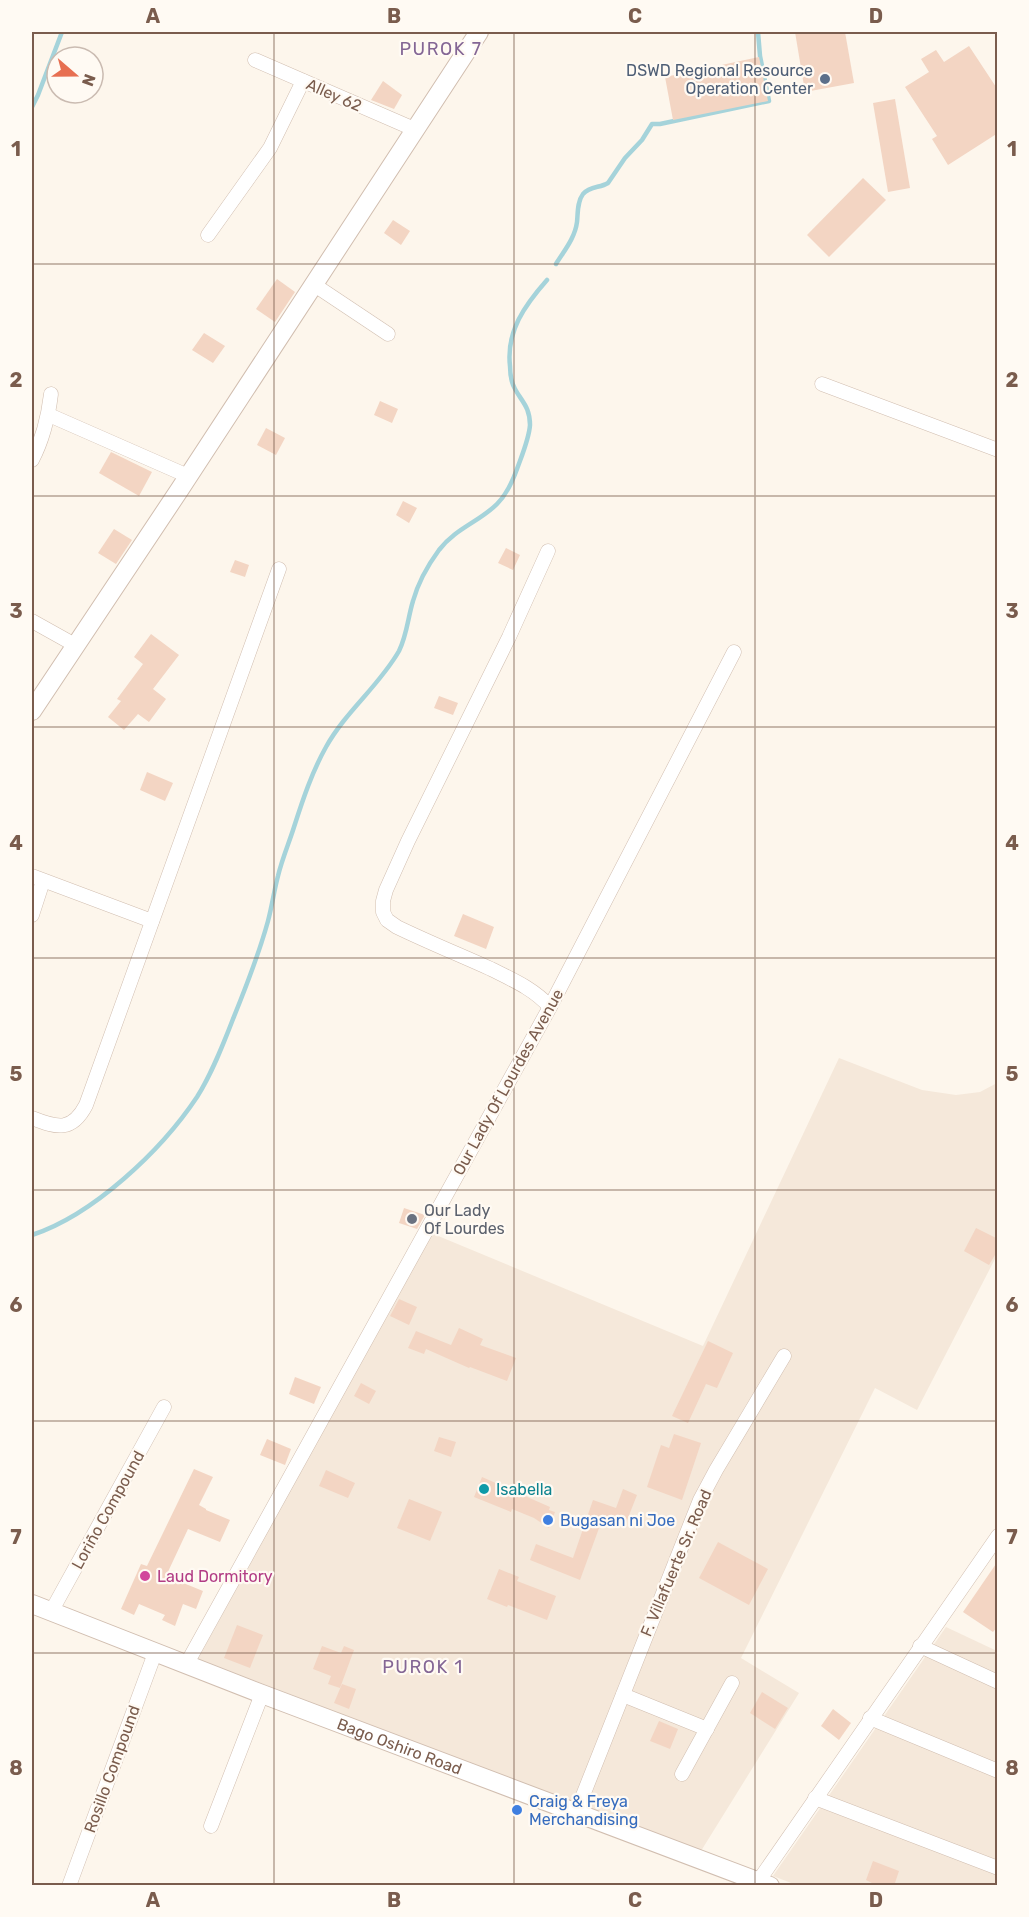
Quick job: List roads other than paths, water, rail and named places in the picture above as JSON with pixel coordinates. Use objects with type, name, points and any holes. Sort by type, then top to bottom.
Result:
[{"type":"street","points":[[32,711],[479,32]]},
{"type":"street","name":"Alley 62","points":[[255,60],[414,129]]},
{"type":"street","points":[[208,235],[270,148],[303,81]]},
{"type":"street","points":[[313,284],[388,334]]},
{"type":"street","points":[[822,384],[998,450]]},
{"type":"street","points":[[32,460],[43,436],[49,415],[51,394]]},
{"type":"street","points":[[49,415],[188,476]]},
{"type":"street","points":[[548,550],[509,637],[408,841],[386,890],[383,912],[387,921],[397,927],[509,978],[535,993],[550,1007]]},
{"type":"street","points":[[32,1118],[55,1126],[66,1125],[81,1115],[86,1105],[279,569]]},
{"type":"street","points":[[32,621],[75,645]]},
{"type":"street","name":"Our Lady Of Lourdes Avenue","points":[[186,1665],[550,1007],[734,652]]},
{"type":"street","points":[[32,915],[38,878],[152,921]]},
{"type":"street","name":"F. Villafuerte Sr. Road","points":[[576,1813],[700,1500],[784,1356]]},
{"type":"street","name":"Loriño Compound","points":[[51,1612],[164,1407]]},
{"type":"street","points":[[761,1884],[815,1798],[998,1536]]},
{"type":"street","name":"Bago Oshiro Road","points":[[32,1604],[761,1884]]},
{"type":"street","points":[[920,1646],[998,1682]]},
{"type":"street","name":"Rosillo Compound","points":[[69,1886],[155,1653]]},
{"type":"street","points":[[682,1774],[732,1683]]},
{"type":"street","points":[[212,1826],[262,1694]]},
{"type":"street","points":[[623,1695],[707,1729]]},
{"type":"street","points":[[870,1718],[998,1771]]},
{"type":"street","points":[[815,1798],[998,1868]]},
{"type":"waterway","points":[[32,107],[62,32]]},
{"type":"waterway","points":[[556,264],[574,233],[583,194],[608,183],[652,124],[769,101],[760,56],[758,32]]},
{"type":"waterway","points":[[32,1235],[55,1226],[78,1213],[124,1179],[165,1139],[202,1088],[221,1049],[261,946],[281,863],[304,796],[321,756],[334,734],[382,676],[399,651],[418,588],[435,556],[453,536],[497,504],[513,478],[527,441],[530,419],[511,378],[511,341],[519,319],[531,299],[547,280]]},
{"type":"place","name":"DSWD Regional Resource Operation Center","points":[[825,79]]},
{"type":"place","name":"Our Lady Of Lourdes","points":[[412,1219]]},
{"type":"place","name":"Isabella","points":[[484,1489]]},
{"type":"place","name":"Bugasan ni Joe","points":[[548,1520]]},
{"type":"place","name":"Laud Dormitory","points":[[145,1576]]},
{"type":"place","name":"Craig & Freya Merchandising","points":[[517,1810]]},
{"type":"district","name":"PUROK 7","points":[[441,49]]},
{"type":"district","name":"PUROK 1","points":[[423,1667]]}]
